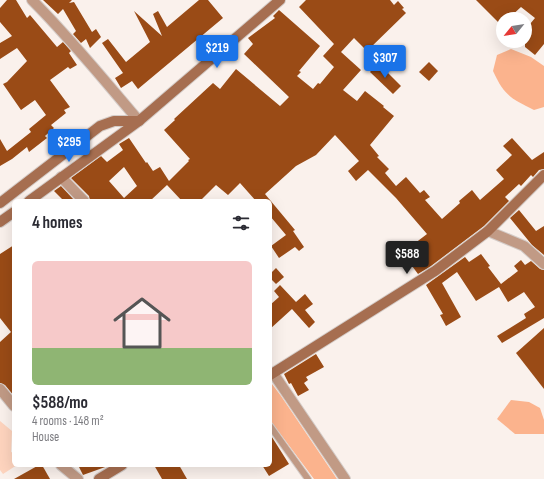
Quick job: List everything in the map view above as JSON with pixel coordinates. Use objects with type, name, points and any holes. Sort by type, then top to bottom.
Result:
[{"type":"main road","points":[[32,199],[139,121],[280,0]]},
{"type":"main road","points":[[0,203],[100,126],[114,120],[139,121]]},
{"type":"main road","points":[[272,374],[435,271],[488,231],[544,175]]},
{"type":"main road","points":[[0,222],[12,213]]},
{"type":"main road","points":[[99,479],[119,467]]},
{"type":"street","points":[[32,0],[66,36],[139,121]]},
{"type":"street","points":[[61,177],[82,199]]},
{"type":"street","points":[[488,231],[524,246],[544,264]]},
{"type":"street","points":[[272,374],[346,479]]},
{"type":"street","points":[[0,389],[12,404]]},
{"type":"street","points":[[63,467],[78,479]]},
{"type":"lane","points":[[272,429],[308,479]]},
{"type":"shaded area","points":[[511,49],[531,57],[544,66],[544,107],[534,110],[513,99],[504,91],[497,79],[493,71],[497,55]]},
{"type":"shaded area","points":[[272,384],[337,479],[314,479],[272,423]]},
{"type":"shaded area","points":[[511,400],[529,402],[540,408],[544,420],[544,434],[515,434],[497,419]]},
{"type":"shaded area","points":[[0,421],[12,431],[11,452],[12,467],[14,467],[3,474],[0,470]]},
{"type":"building","points":[[7,0],[16,0],[27,18],[30,15],[57,47],[63,42],[71,51],[69,53],[77,65],[70,69],[68,67],[50,80],[70,107],[64,110],[66,113],[51,125],[54,128],[45,136],[47,138],[29,152],[27,147],[0,166],[0,139],[7,151],[31,132],[29,129],[46,115],[35,100],[21,110],[3,84],[7,82],[27,61],[17,48],[0,59],[0,43],[12,36],[0,22],[0,8]]},
{"type":"building","points":[[43,0],[72,0],[69,3],[74,2],[92,32],[96,29],[101,37],[90,48],[86,39],[81,43],[73,34],[76,31],[63,9],[58,14]]},
{"type":"building","points":[[199,0],[208,0],[223,18],[138,89],[132,81],[121,88],[115,78],[123,73],[102,43],[108,39],[126,62],[150,42],[134,11],[162,36],[153,14],[158,11],[167,27]]},
{"type":"building","points":[[306,0],[390,0],[394,5],[398,1],[404,8],[402,9],[406,13],[367,51],[354,38],[341,52],[361,70],[343,90],[357,101],[365,91],[394,116],[370,145],[379,156],[377,157],[389,169],[385,173],[396,186],[406,177],[420,193],[424,190],[430,197],[425,200],[442,219],[472,190],[480,200],[504,179],[496,170],[512,155],[503,146],[512,138],[532,160],[544,152],[544,169],[539,170],[533,177],[531,175],[521,186],[519,184],[505,197],[509,201],[484,226],[418,274],[398,247],[406,241],[410,247],[427,234],[396,198],[368,170],[356,181],[348,171],[359,161],[335,135],[316,155],[296,166],[265,194],[269,199],[254,199],[240,183],[228,195],[216,185],[202,199],[180,199],[167,185],[152,199],[90,199],[89,196],[71,178],[101,156],[107,162],[123,150],[119,144],[129,138],[153,171],[160,167],[169,181],[190,159],[164,130],[213,83],[220,89],[236,69],[280,106],[289,97],[244,54],[253,44],[248,38],[275,18],[273,16],[279,10],[320,46],[299,71],[301,72],[297,76],[313,89],[318,83],[320,84],[334,67],[323,56],[334,44],[299,7]],"holes":[[[124,167],[137,186],[124,198],[109,181]]]},
{"type":"building","points":[[476,0],[544,0],[544,44],[535,55],[526,48],[532,48],[532,22],[535,18],[532,16],[532,12],[527,12],[521,7],[516,12],[496,12],[496,20]]},
{"type":"building","points":[[429,62],[438,71],[429,81],[419,72]]},
{"type":"building","points":[[378,63],[401,86],[393,94],[370,72]]},
{"type":"building","points":[[61,186],[73,199],[62,199],[54,191]]},
{"type":"building","points":[[272,202],[295,230],[293,231],[304,247],[299,251],[295,247],[279,258],[272,245],[286,235],[272,218]]},
{"type":"building","points":[[519,210],[536,231],[544,226],[544,255],[532,245],[510,218]]},
{"type":"building","points":[[12,246],[12,394],[5,385],[0,383],[0,342],[11,332],[0,318],[0,254]]},
{"type":"building","points":[[481,254],[490,266],[488,267],[501,284],[518,271],[514,266],[521,260],[525,265],[531,261],[540,269],[544,270],[544,318],[502,343],[497,336],[526,318],[524,314],[535,307],[524,292],[508,302],[499,287],[476,301],[457,272],[442,283],[461,317],[446,326],[440,315],[443,314],[426,285],[465,257],[469,262]]},
{"type":"building","points":[[276,268],[284,277],[276,284],[272,280],[272,272]]},
{"type":"building","points":[[280,285],[296,302],[305,294],[313,304],[305,310],[315,322],[309,328],[292,309],[272,327],[272,303],[279,297],[274,291]]},
{"type":"building","points":[[544,328],[544,389],[516,353]]},
{"type":"building","points":[[316,354],[324,367],[306,377],[308,380],[304,383],[309,390],[298,396],[284,374]]},
{"type":"building","points":[[272,437],[289,464],[269,476],[263,467],[272,467]]},
{"type":"building","points":[[35,467],[43,467],[50,479],[14,479]]},
{"type":"building","points":[[79,467],[105,467],[83,475]]},
{"type":"building","points":[[155,467],[180,467],[187,479],[162,479]]}]
